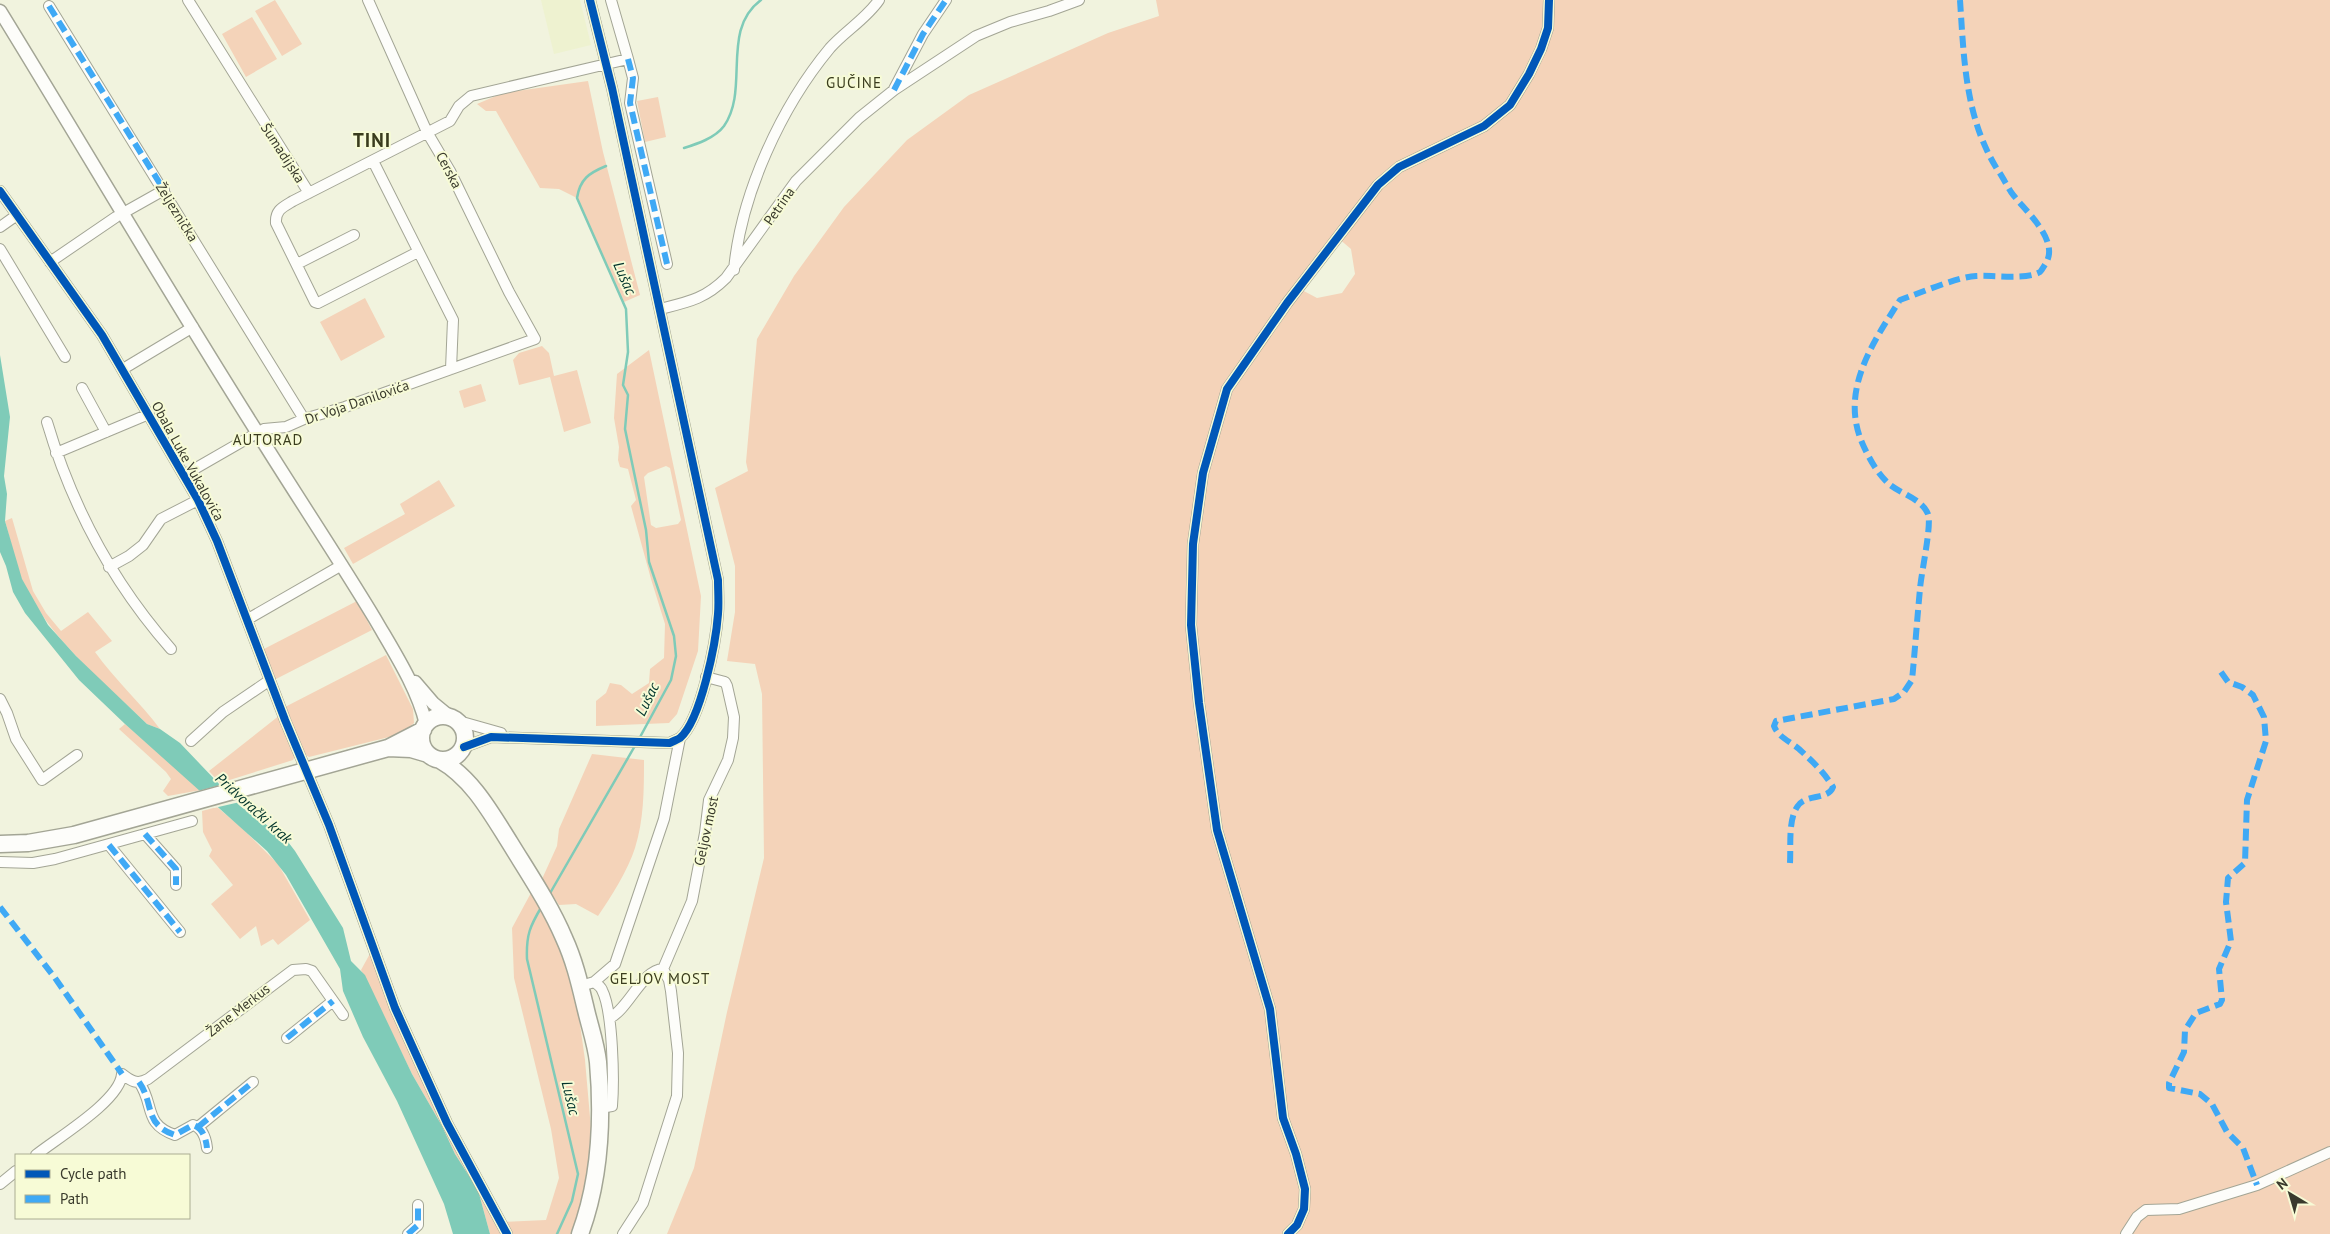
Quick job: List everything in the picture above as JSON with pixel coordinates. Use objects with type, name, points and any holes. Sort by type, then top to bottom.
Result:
[{"type":"main road","points":[[0,844],[28,843],[60,838],[388,748],[425,727],[437,717],[453,718],[464,731],[462,750],[480,797]]},
{"type":"main road","points":[[425,727],[422,743],[434,757],[458,773],[480,797],[550,909],[587,984],[598,1062],[600,1129],[588,1212],[580,1234]]},
{"type":"main road","points":[[388,748],[411,749],[447,760],[462,750]]},
{"type":"street","name":"Šumadijska","points":[[188,0],[309,193],[279,209],[275,215],[276,223],[315,302],[318,303],[418,252]]},
{"type":"street","name":"Cerska","points":[[368,0],[428,132],[450,171],[509,292],[535,338]]},
{"type":"street","points":[[587,984],[615,964],[664,818],[680,738],[688,727],[706,677],[713,649],[718,612],[718,580],[660,309],[590,0]]},
{"type":"street","points":[[611,0],[633,78],[630,103],[667,264]]},
{"type":"street","points":[[734,271],[738,239],[749,202],[764,161],[790,107],[811,72],[832,46],[879,0]]},
{"type":"street","name":"Petrina","points":[[894,90],[922,34],[946,0]]},
{"type":"street","name":"Petrina","points":[[660,309],[698,300],[715,289],[734,271],[796,181],[859,118],[894,90],[976,36],[1010,22],[1079,0]]},
{"type":"street","points":[[1288,1234],[1297,1225],[1304,1209],[1305,1189],[1296,1154],[1283,1118],[1270,1009],[1217,830],[1199,703],[1192,616],[1193,544],[1203,473],[1227,389],[1287,303],[1378,185],[1399,167],[1484,126],[1510,105],[1541,50],[1548,28],[1549,0]]},
{"type":"street","name":"Željeznička","points":[[49,6],[304,419]]},
{"type":"street","points":[[0,11],[257,433],[342,565],[400,662],[421,706],[425,727]]},
{"type":"street","points":[[309,193],[450,121],[459,106],[471,96],[628,59]]},
{"type":"street","points":[[373,161],[453,320],[451,369]]},
{"type":"street","points":[[50,262],[123,213],[164,190]]},
{"type":"street","name":"Obala Luke Vukalovića","points":[[0,191],[102,335],[198,500],[217,541],[270,680],[329,825],[395,1008],[447,1123],[506,1234]]},
{"type":"street","points":[[0,227],[17,215]]},
{"type":"street","points":[[297,264],[354,235]]},
{"type":"street","points":[[0,249],[65,357]]},
{"type":"street","points":[[123,369],[193,327]]},
{"type":"street","name":"Dr Voja Danilovića","points":[[184,475],[264,429],[286,427],[535,338]]},
{"type":"street","points":[[82,388],[106,432]]},
{"type":"street","name":"Obala Luke Vukalovića","points":[[56,453],[149,414]]},
{"type":"street","points":[[47,422],[56,453],[88,529],[109,567],[138,610],[171,649]]},
{"type":"street","name":"Obala Luke Vukalovića","points":[[109,567],[129,556],[143,545],[161,519],[198,500]]},
{"type":"street","points":[[248,619],[342,565]]},
{"type":"street","points":[[400,662],[424,693],[453,718],[516,737]]},
{"type":"street","name":"Geljov most","points":[[663,969],[692,901],[705,833],[709,800],[728,760],[733,738],[734,717],[727,686],[725,682],[706,677]]},
{"type":"street","points":[[191,741],[223,712],[270,680]]},
{"type":"street","points":[[0,699],[7,712],[16,739],[42,780],[77,755]]},
{"type":"street","points":[[462,750],[489,737],[670,743],[680,738]]},
{"type":"street","points":[[0,862],[33,863],[109,845],[192,821]]},
{"type":"street","points":[[145,834],[176,869],[176,885]]},
{"type":"street","points":[[109,845],[180,932]]},
{"type":"street","name":"Žane Merkus","points":[[138,1082],[148,1080],[293,970],[306,969],[312,971],[343,1015]]},
{"type":"street","points":[[610,1018],[623,1008],[639,986],[651,974],[658,969],[663,969],[669,980],[671,991],[678,1053],[677,1096],[643,1203],[624,1234]]},
{"type":"street","points":[[587,984],[602,989],[610,1018],[614,1083],[612,1106],[600,1108]]},
{"type":"street","points":[[287,1038],[333,1001]]},
{"type":"street","points":[[37,1154],[106,1101],[122,1082],[122,1074],[131,1081],[138,1082],[146,1092],[154,1122],[164,1131],[174,1135],[194,1125],[204,1135],[207,1148]]},
{"type":"street","points":[[198,1127],[253,1082]]},
{"type":"street","points":[[2126,1234],[2137,1217],[2146,1210],[2179,1209],[2257,1185],[2330,1152]]},
{"type":"street","points":[[0,1184],[15,1172]]},
{"type":"street","points":[[408,1234],[418,1224],[418,1206]]},
{"type":"shaded area","points":[[275,0],[302,44],[282,56],[255,11]]},
{"type":"shaded area","points":[[541,0],[580,0],[591,45],[554,54]]},
{"type":"shaded area","points":[[1156,0],[1548,0],[1546,28],[1528,73],[1498,114],[1398,166],[1226,389],[1201,473],[1190,625],[1215,830],[1269,1009],[1277,1080],[1295,1154],[1303,1209],[1287,1234],[667,1234],[694,1168],[727,1012],[764,858],[762,694],[755,664],[727,661],[735,612],[735,566],[715,488],[748,471],[746,462],[757,339],[794,276],[844,207],[907,140],[969,95],[1108,33],[1159,16]]},
{"type":"shaded area","points":[[1550,0],[2330,0],[2330,1151],[2256,1184],[2179,1208],[2145,1209],[2124,1234],[1290,1234],[1305,1210],[1284,1118],[1272,1009],[1218,829],[1193,625],[1194,544],[1204,474],[1228,390],[1300,289],[1317,298],[1342,293],[1355,274],[1351,249],[1338,238],[1400,168],[1485,127],[1530,75]]},
{"type":"shaded area","points":[[252,17],[277,59],[246,77],[222,34]]},
{"type":"shaded area","points":[[588,81],[603,152],[640,295],[624,302],[577,198],[559,189],[540,188],[496,111],[486,111],[477,104],[503,93]]},
{"type":"shaded area","points":[[658,97],[666,137],[645,142],[637,101]]},
{"type":"shaded area","points":[[365,298],[385,337],[341,361],[320,322]]},
{"type":"shaded area","points":[[542,346],[549,353],[554,376],[577,370],[591,423],[564,432],[550,377],[519,385],[513,360],[519,353]]},
{"type":"shaded area","points":[[649,350],[701,596],[698,651],[677,714],[669,723],[596,726],[596,701],[606,693],[610,683],[621,685],[632,694],[649,683],[650,669],[664,658],[665,624],[631,506],[636,500],[628,469],[620,467],[618,460],[619,447],[614,418],[617,374]],"holes":[[[666,466],[670,468],[681,520],[678,524],[656,528],[651,525],[644,477],[648,473]]]},
{"type":"shaded area","points":[[481,384],[486,401],[464,408],[459,391]]},
{"type":"shaded area","points":[[439,480],[455,506],[353,564],[344,548],[405,514],[400,504]]},
{"type":"shaded area","points":[[12,518],[33,591],[46,613],[61,631],[88,612],[112,641],[95,652],[160,729],[147,724],[95,675],[47,621],[33,601],[19,573],[5,521]]},
{"type":"shaded area","points":[[357,601],[372,630],[276,679],[262,650]]},
{"type":"shaded area","points":[[386,655],[413,709],[414,723],[401,734],[309,757],[303,753],[285,707]]},
{"type":"shaded area","points":[[280,715],[295,756],[293,760],[220,783],[209,771]]},
{"type":"shaded area","points":[[125,724],[201,790],[168,796],[163,791],[171,779],[166,772],[119,729]]},
{"type":"shaded area","points":[[592,754],[644,760],[642,815],[635,848],[624,874],[598,916],[576,904],[559,905],[542,879],[557,846],[559,829]]},
{"type":"shaded area","points":[[217,807],[242,828],[278,864],[310,920],[278,945],[273,939],[261,946],[256,926],[240,939],[211,904],[233,885],[209,856],[212,850],[203,832],[202,811]]},
{"type":"shaded area","points":[[532,891],[557,936],[576,996],[585,1060],[592,1140],[587,1186],[576,1234],[508,1234],[501,1222],[546,1220],[559,1178],[551,1129],[514,978],[512,928]]},
{"type":"shaded area","points":[[372,950],[394,1009],[505,1234],[490,1234],[478,1190],[455,1154],[442,1126],[412,1074],[361,970]]},
{"type":"shaded area","points":[[2330,1153],[2330,1234],[2127,1234],[2141,1214],[2179,1210]]},
{"type":"water","points":[[0,355],[10,417],[4,476],[7,494],[5,521],[22,579],[48,625],[76,656],[147,724],[160,729],[180,743],[240,806],[285,838],[295,851],[343,928],[351,961],[365,975],[412,1074],[442,1126],[455,1154],[478,1190],[490,1234],[453,1234],[444,1204],[397,1101],[363,1037],[343,991],[340,969],[286,875],[267,851],[125,724],[79,680],[25,613],[13,592],[0,552]]},
{"type":"pier","points":[[224,784],[240,802],[214,808],[198,791]]},
{"type":"waterway","name":"Lušac","points":[[684,148],[711,137],[724,126],[731,111],[735,95],[738,43],[742,27],[749,13],[761,0]]},
{"type":"waterway","name":"Lušac","points":[[606,166],[595,171],[583,181],[577,198],[626,309],[628,352],[623,385],[628,395],[625,429],[646,530],[649,562],[674,636],[676,656],[671,680],[639,739]]},
{"type":"waterway","name":"Lušac","points":[[549,895],[636,744]]},
{"type":"waterway","name":"Lušac","points":[[542,906],[534,919],[530,931],[527,943],[527,959],[578,1174],[572,1201],[557,1234]]},
{"type":"marked path","points":[[894,90],[923,34],[946,0]]},
{"type":"marked path","points":[[1790,863],[1791,826],[1797,807],[1805,800],[1826,794],[1833,787],[1813,762],[1778,733],[1774,726],[1776,721],[1894,699],[1904,692],[1912,680],[1920,589],[1929,520],[1928,514],[1921,504],[1894,488],[1885,480],[1864,447],[1857,427],[1855,407],[1857,388],[1869,352],[1900,300],[1968,277],[2019,277],[2034,274],[2042,270],[2049,254],[2044,234],[2011,192],[1986,149],[1978,129],[1972,108],[1965,66],[1960,0]]},
{"type":"marked path","points":[[49,6],[164,190]]},
{"type":"marked path","points":[[628,59],[633,78],[630,103],[667,264]]},
{"type":"marked path","points":[[2221,672],[2228,682],[2242,687],[2253,695],[2264,717],[2266,741],[2247,800],[2245,863],[2228,878],[2226,902],[2231,941],[2219,969],[2222,1000],[2220,1004],[2196,1013],[2185,1030],[2184,1052],[2169,1083],[2169,1088],[2200,1094],[2212,1104],[2227,1132],[2243,1148],[2257,1185]]},
{"type":"marked path","points":[[145,834],[176,869],[176,885]]},
{"type":"marked path","points":[[109,845],[180,932]]},
{"type":"marked path","points":[[0,907],[55,978],[122,1074]]},
{"type":"marked path","points":[[287,1038],[333,1001]]},
{"type":"marked path","points":[[139,1082],[144,1090],[151,1113],[158,1125],[165,1131],[175,1135],[193,1125],[196,1126],[203,1134],[207,1148]]},
{"type":"marked path","points":[[198,1127],[253,1082]]},
{"type":"marked path","points":[[408,1234],[418,1225],[418,1205]]},
{"type":"cycle path","points":[[464,747],[491,737],[670,743],[680,738],[688,729],[695,715],[711,661],[717,627],[718,580],[612,88],[590,0]]},
{"type":"cycle path","points":[[1288,1234],[1297,1225],[1304,1209],[1305,1189],[1296,1154],[1283,1118],[1270,1009],[1217,830],[1199,703],[1191,625],[1193,544],[1203,473],[1227,389],[1287,303],[1378,185],[1399,167],[1484,126],[1510,105],[1529,74],[1541,49],[1548,28],[1549,0]]},
{"type":"cycle path","points":[[0,191],[102,335],[198,500],[217,541],[285,720],[329,825],[395,1008],[447,1123],[507,1234]]},
{"type":"district","name":"GUČINE","points":[[854,82]]},
{"type":"district","name":"TINI","points":[[372,140]]},
{"type":"district","name":"AUTORAD","points":[[268,439]]},
{"type":"district","name":"GELJOV MOST","points":[[660,978]]},
{"type":"water label","name":"Pridvorački krak","points":[[254,808]]}]
